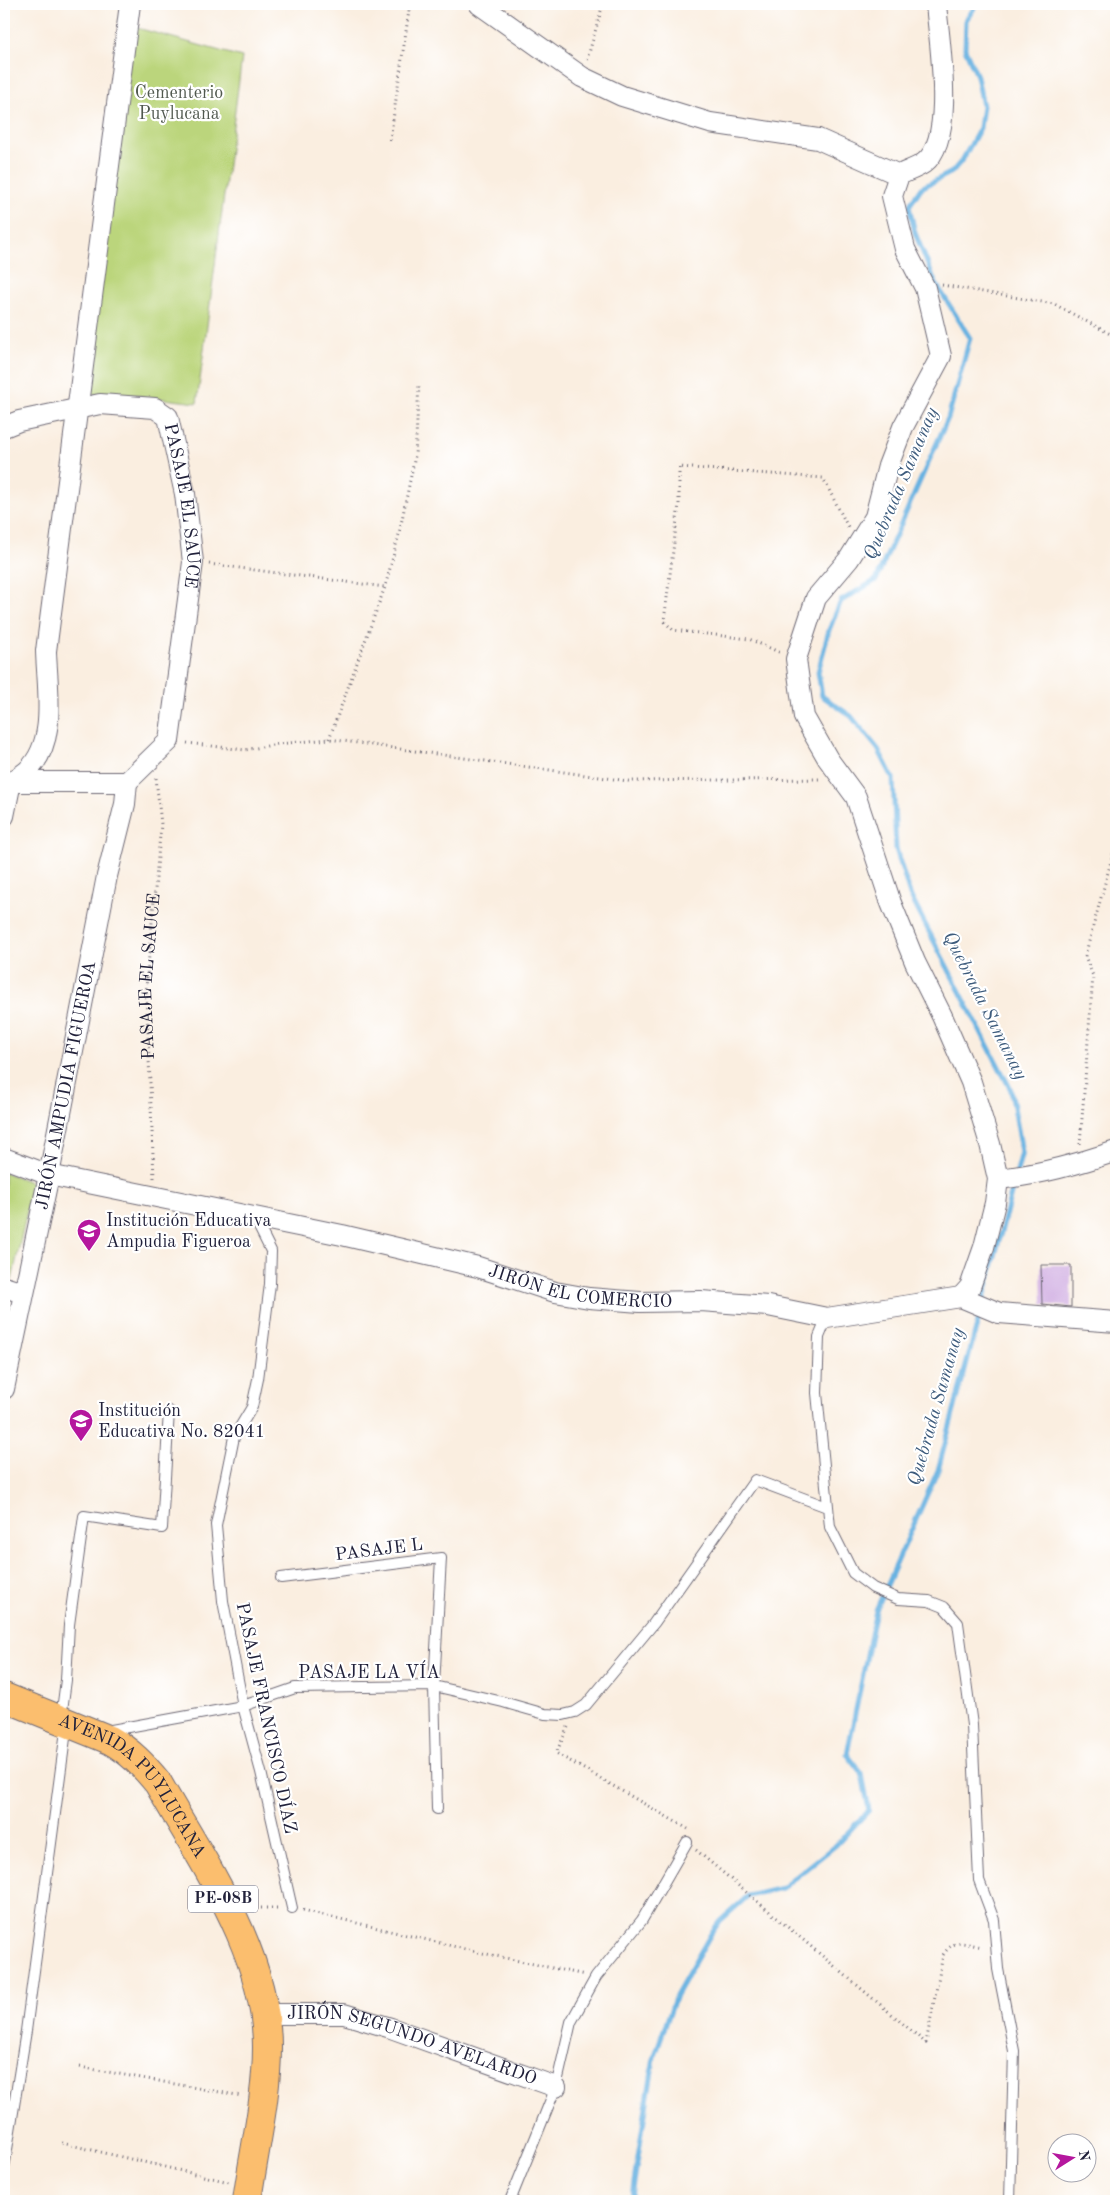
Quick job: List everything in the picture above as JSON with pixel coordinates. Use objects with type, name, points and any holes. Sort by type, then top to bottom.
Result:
[{"type":"main road","name":"AVENIDA PUYLUCANA","points":[[4,1697],[94,1733],[125,1748],[158,1783],[228,1908],[253,1963],[261,1988],[266,2014],[267,2057],[248,2194]]},
{"type":"street","points":[[7,782],[27,771],[39,755],[48,727],[46,651],[130,4]]},
{"type":"street","points":[[479,4],[582,77],[622,96],[710,123],[818,139],[899,175]]},
{"type":"street","points":[[936,4],[944,111],[938,143],[924,163],[899,175],[892,196],[905,249],[925,288],[941,356],[902,427],[888,466],[875,517],[849,559],[816,598],[796,659],[804,717],[828,759],[856,797],[895,911],[916,962],[971,1082],[990,1144],[1009,1178]]},
{"type":"street","name":"PASAJE EL SAUCE","points":[[4,427],[19,421],[100,404],[155,408],[168,417],[185,494],[194,562],[168,741]]},
{"type":"street","points":[[7,782],[127,782],[168,741]]},
{"type":"street","points":[[4,816],[7,782]]},
{"type":"street","name":"JIRÓN AMPUDIA FIGUEROA","points":[[4,1389],[49,1175],[108,876],[125,804],[127,782]]},
{"type":"street","points":[[1116,1151],[1079,1164],[1009,1178],[995,1203],[984,1247],[966,1299],[999,1314],[1116,1322]]},
{"type":"street","name":"JIRÓN EL COMERCIO","points":[[4,1158],[49,1175],[254,1216],[478,1267],[555,1292],[589,1298],[640,1302],[701,1301],[768,1306],[827,1318],[966,1299]]},
{"type":"street","points":[[4,1287],[23,1293]]},
{"type":"street","name":"JIRÓN SEGUNDO AVELARDO","points":[[266,2014],[344,2014],[391,2028],[556,2088]]},
{"type":"lane","name":"PASAJE FRANCISCO DÍAZ","points":[[254,1216],[271,1250],[270,1284],[258,1379],[252,1407],[234,1437],[216,1525],[223,1601],[243,1706],[261,1772],[292,1908]]},
{"type":"lane","points":[[827,1318],[819,1337],[817,1393],[830,1527],[853,1573],[874,1588],[898,1599],[928,1601],[944,1607],[958,1623],[972,1725],[980,1880],[994,1920],[998,1969],[1014,2051],[1010,2201]]},
{"type":"lane","points":[[4,2168],[26,2031],[64,1721],[69,1625],[84,1516],[162,1528],[169,1411]]},
{"type":"lane","points":[[575,1712],[586,1704],[654,1623],[755,1480],[827,1507]]},
{"type":"lane","name":"PASAJE L","points":[[281,1578],[441,1558],[434,1686],[437,1809]]},
{"type":"lane","name":"PASAJE LA VÍA","points":[[94,1733],[243,1706],[296,1688],[434,1686],[503,1702],[544,1714],[562,1715],[575,1712]]},
{"type":"lane","points":[[510,2201],[556,2088],[571,2022],[596,1977],[642,1920],[686,1842]]},
{"type":"path","points":[[390,140],[410,4]]},
{"type":"path","points":[[582,77],[603,4]]},
{"type":"path","points":[[944,284],[1054,304],[1116,337]]},
{"type":"path","points":[[329,739],[385,587],[399,534],[415,456],[419,385]]},
{"type":"path","points":[[796,659],[749,639],[673,630],[664,621],[679,504],[679,467],[823,478],[858,545]]},
{"type":"path","points":[[194,562],[385,587]]},
{"type":"path","points":[[168,741],[245,750],[278,744],[329,739],[489,763],[628,780],[842,778]]},
{"type":"path","name":"PASAJE EL SAUCE","points":[[153,756],[161,824],[146,988],[155,1196]]},
{"type":"path","points":[[1079,1164],[1093,976],[1085,956],[1116,843]]},
{"type":"path","points":[[575,1712],[556,1753],[689,1830],[686,1842],[748,1896],[926,2043],[943,1956],[947,1949],[957,1942],[996,1949]]},
{"type":"path","points":[[228,1908],[292,1908],[473,1951],[596,1977]]},
{"type":"path","points":[[80,2067],[262,2100]]},
{"type":"path","points":[[62,2143],[248,2194]]},
{"type":"green space","name":"Cementerio Puylucana","points":[[130,26],[242,57],[197,403],[140,396],[87,394]]},
{"type":"green space","points":[[4,1172],[33,1183],[12,1280],[4,1278]]},
{"type":"building","points":[[1041,1265],[1071,1265],[1071,1307],[1042,1304]]},
{"type":"waterway","name":"Quebrada Samanay","points":[[977,4],[966,20],[965,49],[977,76],[983,106],[980,128],[963,159],[952,172],[921,188],[909,206],[915,233],[935,282],[970,338],[948,418],[876,580],[841,601],[829,630],[818,672],[822,696],[851,716],[878,749],[893,778],[896,849],[910,895],[1011,1090],[1022,1152],[1017,1171]]},
{"type":"waterway","name":"Quebrada Samanay","points":[[983,1302],[1014,1182]]},
{"type":"waterway","name":"Quebrada Samanay","points":[[631,2201],[654,2058],[676,1995],[712,1932],[720,1921],[748,1896],[782,1888],[836,1845],[869,1810],[862,1774],[847,1754],[876,1610],[938,1470],[981,1310]]},
{"type":"place","name":"Institución Educativa Ampudia Figueroa","points":[[89,1252]]},
{"type":"place","name":"Institución Educativa No. 82041","points":[[81,1442]]}]
